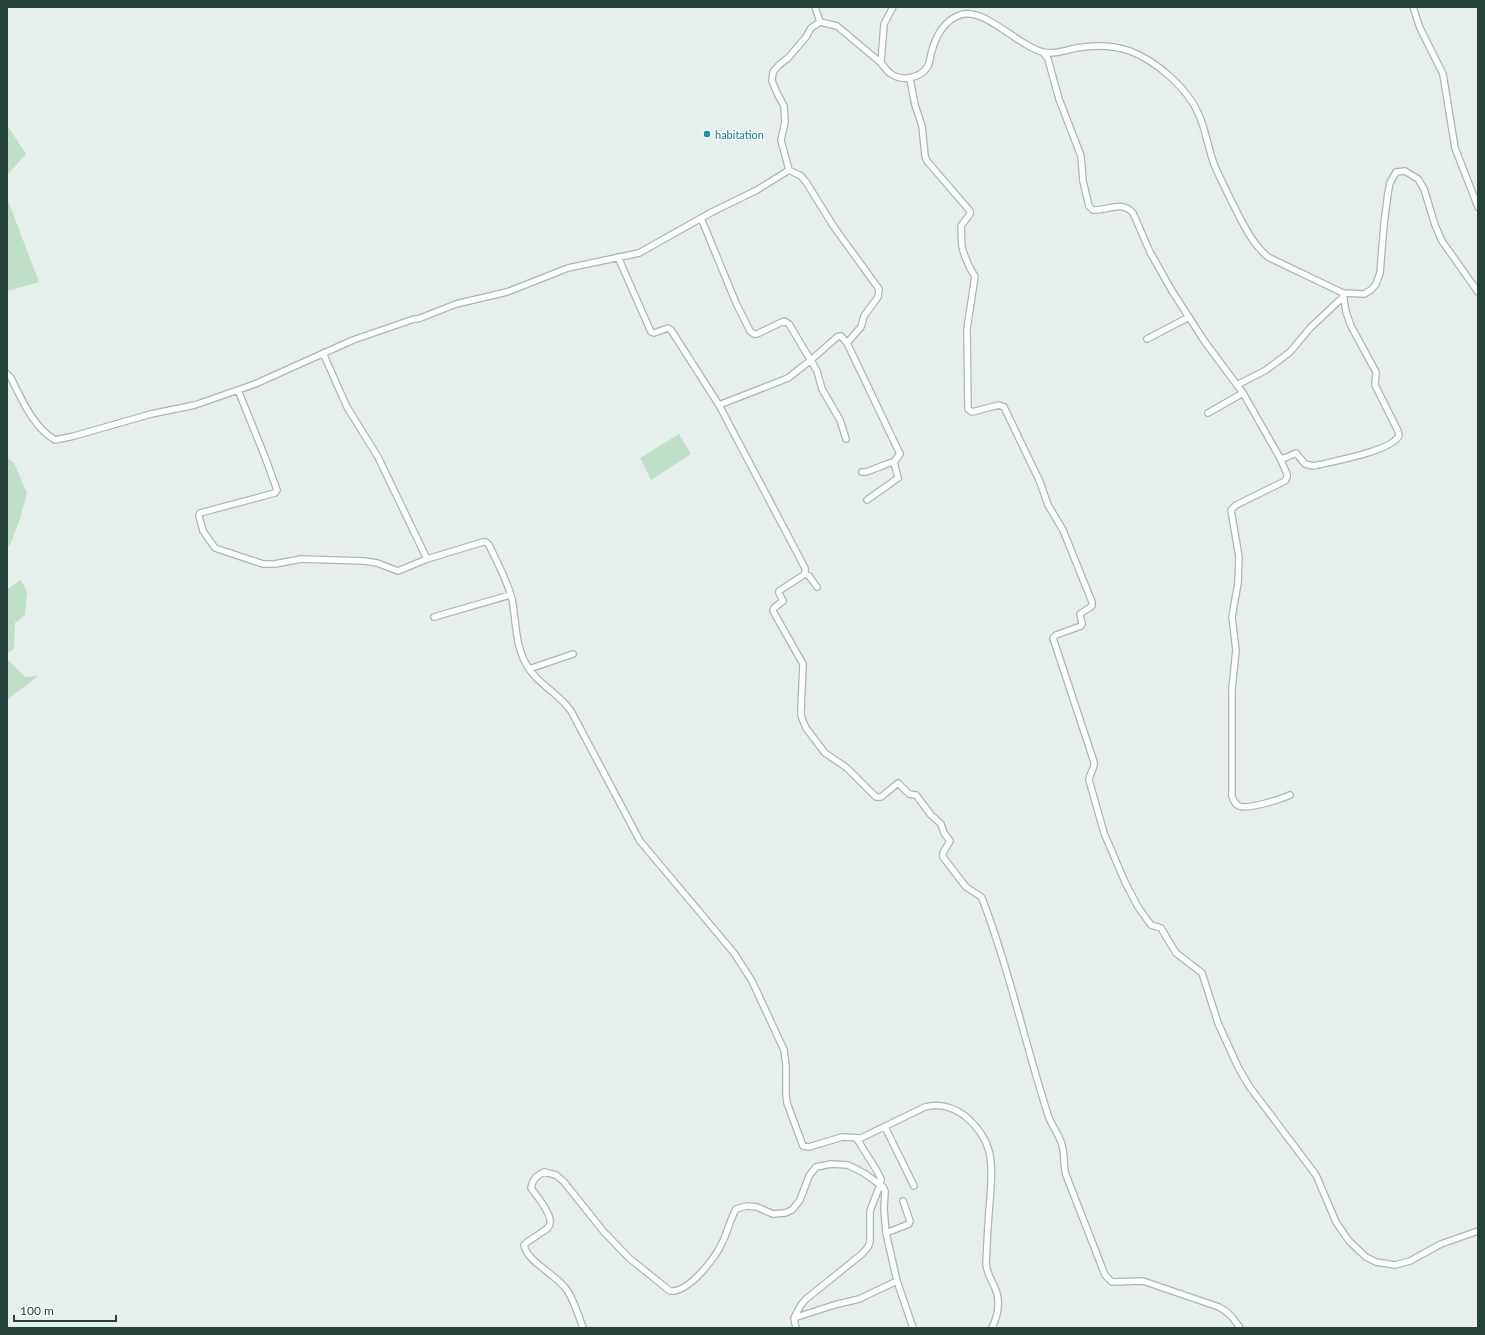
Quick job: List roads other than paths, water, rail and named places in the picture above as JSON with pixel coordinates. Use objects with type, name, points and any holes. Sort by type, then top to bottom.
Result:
[{"type":"street","points":[[815,7],[820,22]]},
{"type":"street","points":[[881,63],[884,24],[892,7]]},
{"type":"street","points":[[1413,7],[1420,28],[1443,74],[1455,148],[1478,207]]},
{"type":"street","points":[[847,343],[861,327],[864,316],[878,296],[878,289],[834,227],[804,179],[789,170],[781,140],[786,122],[784,106],[772,81],[773,72],[788,58],[806,37],[811,28],[820,22],[837,26],[881,63],[891,74],[899,78],[910,79],[926,69],[936,40],[944,25],[954,17],[963,14],[978,15],[1043,52],[1053,53],[1093,46],[1128,50],[1156,65],[1183,90],[1192,101],[1199,114],[1214,163],[1225,189],[1252,240],[1268,257],[1343,295],[1364,294],[1371,290],[1376,284],[1380,273],[1384,224],[1390,183],[1396,172],[1405,171],[1418,179],[1424,189],[1435,225],[1442,241],[1478,292]]},
{"type":"street","points":[[1043,52],[1048,59],[1059,99],[1081,156],[1083,181],[1089,206],[1093,210],[1121,206],[1129,208],[1133,213],[1150,252],[1189,318],[1243,393],[1280,458],[1287,474],[1287,479],[1236,505],[1231,510],[1239,557],[1238,583],[1232,617],[1236,650],[1232,689],[1232,796],[1238,806],[1246,807],[1290,795]]},
{"type":"street","points":[[910,79],[915,105],[922,126],[925,156],[970,211],[970,214],[961,226],[962,246],[974,276],[967,325],[968,409],[972,412],[999,405],[1004,407],[1040,482],[1048,505],[1064,530],[1092,602],[1092,606],[1080,614],[1082,624],[1080,626],[1056,635],[1053,638],[1094,762],[1089,780],[1099,818],[1104,833],[1131,894],[1149,924],[1161,928],[1176,953],[1202,973],[1218,1023],[1249,1086],[1320,1181],[1342,1232],[1358,1250],[1366,1257],[1376,1262],[1386,1264],[1402,1264],[1441,1244],[1478,1231]]},
{"type":"street","points":[[7,374],[11,378],[40,428],[47,436],[55,440],[150,414],[195,405],[255,384],[353,340],[414,319],[418,319],[456,304],[507,292],[568,268],[639,253],[701,218],[757,190],[789,170]]},
{"type":"street","points":[[701,218],[736,303],[750,331],[757,334],[786,321],[789,324],[818,374],[822,389],[840,420],[846,439]]},
{"type":"street","points":[[618,257],[651,332],[654,333],[668,328],[671,330],[719,405],[805,568],[805,574]]},
{"type":"street","points":[[1237,385],[1266,370],[1290,352],[1311,327],[1343,295]]},
{"type":"street","points":[[1280,458],[1285,458],[1296,453],[1305,464],[1314,466],[1371,452],[1394,441],[1399,436],[1398,431],[1375,385],[1376,372],[1351,326],[1346,312],[1343,295]]},
{"type":"street","points":[[1147,339],[1189,318]]},
{"type":"street","points":[[719,405],[785,379],[811,360],[837,336],[841,336],[847,343],[900,453],[894,462],[880,466],[865,473],[862,472]]},
{"type":"street","points":[[323,353],[347,407],[378,457],[428,559]]},
{"type":"street","points":[[238,390],[277,490],[275,492],[200,513],[199,516],[204,533],[215,548],[270,565],[301,559],[364,561],[377,563],[397,571],[428,559],[483,542],[486,542],[489,545],[510,594],[519,646],[529,669],[541,682],[565,703],[640,841],[734,953],[752,981],[784,1050],[787,1099],[801,1144],[809,1147],[842,1138],[857,1139],[925,1107],[933,1105],[941,1105],[960,1112],[970,1120],[981,1135],[989,1152],[991,1178],[986,1264],[987,1270],[996,1290],[998,1302],[996,1318],[992,1328]]},
{"type":"street","points":[[1208,413],[1243,393]]},
{"type":"street","points":[[867,500],[898,478],[894,462]]},
{"type":"street","points":[[805,574],[809,576],[817,587]]},
{"type":"street","points":[[805,574],[779,591],[778,593],[783,600],[773,609],[803,664],[801,711],[803,723],[825,753],[846,768],[876,797],[881,797],[898,783],[909,794],[915,794],[931,816],[941,824],[944,833],[950,842],[943,853],[943,857],[966,887],[982,898],[1005,966],[1048,1116],[1062,1144],[1066,1175],[1105,1275],[1112,1282],[1143,1281],[1219,1307],[1226,1310],[1234,1318],[1240,1328]]},
{"type":"street","points":[[434,617],[510,594]]},
{"type":"street","points":[[529,669],[573,654]]},
{"type":"street","points":[[885,1127],[914,1186]]},
{"type":"street","points":[[796,1328],[794,1318],[806,1299],[862,1254],[870,1242],[870,1211],[881,1179],[877,1170],[857,1139]]},
{"type":"street","points":[[583,1328],[566,1290],[557,1279],[533,1260],[525,1251],[524,1245],[549,1227],[550,1221],[548,1213],[531,1188],[535,1177],[544,1172],[556,1175],[564,1182],[604,1232],[629,1258],[670,1291],[674,1292],[679,1291],[691,1283],[712,1259],[722,1242],[730,1219],[736,1209],[747,1206],[756,1206],[773,1214],[785,1213],[792,1210],[800,1200],[809,1176],[816,1167],[831,1164],[848,1165],[864,1172],[885,1191],[884,1209],[886,1233],[897,1281],[914,1328]]},
{"type":"street","points":[[886,1233],[909,1224],[910,1221],[903,1201]]},
{"type":"street","points":[[794,1318],[834,1305],[859,1299],[897,1281]]},
{"type":"place","name":"habitation","points":[[707,134]]}]
